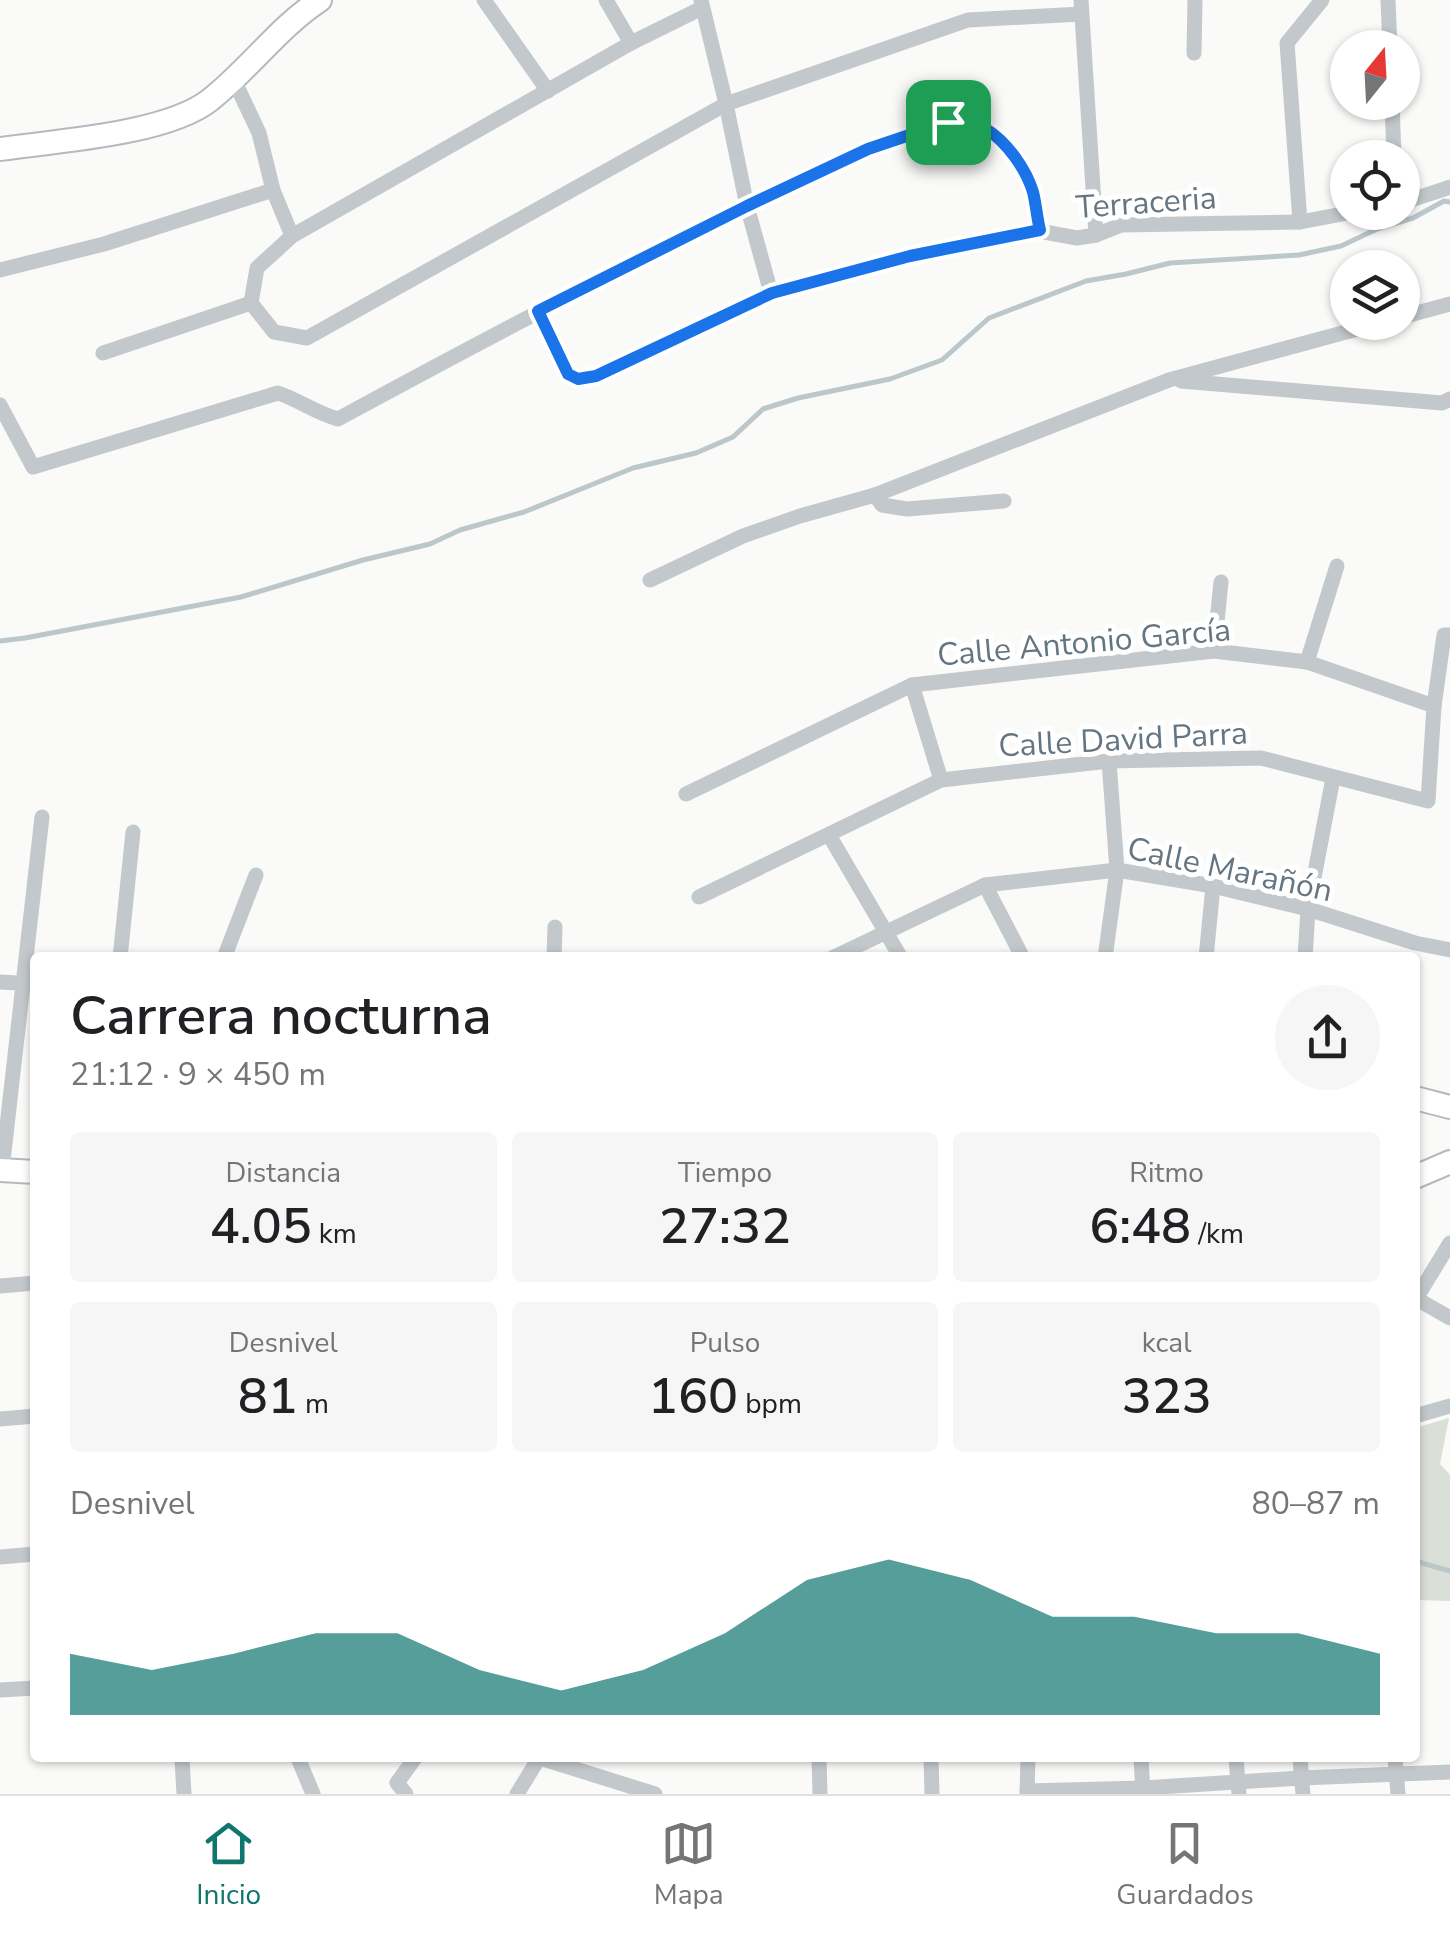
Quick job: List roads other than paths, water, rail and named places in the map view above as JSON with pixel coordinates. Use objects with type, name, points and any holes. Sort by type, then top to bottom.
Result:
[{"type":"street","points":[[484,0],[548,91]]},
{"type":"street","points":[[606,0],[631,43]]},
{"type":"street","points":[[1194,53],[1195,0]]},
{"type":"street","points":[[1300,222],[1288,43],[1322,0]]},
{"type":"street","points":[[1388,0],[1389,30]]},
{"type":"street","points":[[0,149],[172,120],[208,102],[315,1]]},
{"type":"street","points":[[250,303],[257,268],[292,236],[702,4],[747,206],[772,293]]},
{"type":"street","points":[[250,303],[274,332],[307,338],[726,104],[968,20],[1081,7],[1096,235]]},
{"type":"street","points":[[233,78],[258,133],[273,190],[292,236]]},
{"type":"street","points":[[0,404],[33,467],[278,392],[338,419],[538,311],[747,206],[868,149],[948,122],[969,123],[1005,145],[1032,190],[1040,230]]},
{"type":"street","points":[[1420,197],[1450,188]]},
{"type":"street","points":[[0,270],[104,244],[273,190]]},
{"type":"street","name":"Terraceria","points":[[538,311],[568,374],[578,379],[596,376],[772,293],[910,256],[1040,230],[1077,238],[1122,226],[1300,222],[1330,216]]},
{"type":"street","points":[[103,352],[250,303]]},
{"type":"street","points":[[1420,312],[1450,304]]},
{"type":"street","points":[[650,580],[743,536],[876,495],[1169,380],[1330,336]]},
{"type":"street","points":[[1169,380],[1442,402],[1450,399]]},
{"type":"street","points":[[876,495],[882,505],[906,509],[1004,501]]},
{"type":"street","points":[[1307,662],[1337,566]]},
{"type":"street","points":[[1214,651],[1221,582]]},
{"type":"street","points":[[1434,706],[1447,635]]},
{"type":"street","name":"Calle Antonio García","points":[[686,794],[912,685],[1214,651],[1307,662],[1434,706]]},
{"type":"street","points":[[912,685],[941,780]]},
{"type":"street","name":"Calle David Parra","points":[[699,897],[941,780],[1109,762],[1261,758],[1428,801],[1434,706]]},
{"type":"street","points":[[1106,952],[1117,870],[1109,762]]},
{"type":"street","points":[[1305,952],[1308,909],[1333,778]]},
{"type":"street","points":[[31,952],[42,817]]},
{"type":"street","points":[[121,952],[133,832]]},
{"type":"street","points":[[829,835],[899,952]]},
{"type":"street","name":"Calle Marañón","points":[[844,952],[985,885],[1117,870],[1212,886],[1308,909],[1414,950],[1450,950]]},
{"type":"street","points":[[226,952],[256,875]]},
{"type":"street","points":[[985,885],[1020,952]]},
{"type":"street","points":[[1206,952],[1212,886]]},
{"type":"street","points":[[554,952],[555,927]]},
{"type":"street","points":[[0,982],[29,984],[1,1170],[30,1172]]},
{"type":"street","points":[[1420,1099],[1450,1107]]},
{"type":"street","points":[[1420,1174],[1450,1162]]},
{"type":"street","points":[[1420,1292],[1450,1243]]},
{"type":"street","points":[[0,1286],[30,1283]]},
{"type":"street","points":[[1420,1301],[1450,1318]]},
{"type":"street","points":[[1420,1415],[1450,1406]]},
{"type":"street","points":[[0,1419],[30,1416]]},
{"type":"street","points":[[0,1557],[30,1554]]},
{"type":"street","points":[[0,1690],[30,1688]]},
{"type":"street","points":[[182,1762],[184,1794]]},
{"type":"street","points":[[300,1762],[313,1794]]},
{"type":"street","points":[[406,1794],[397,1782],[413,1762]]},
{"type":"street","points":[[517,1794],[537,1762]]},
{"type":"street","points":[[552,1762],[655,1794]]},
{"type":"street","points":[[819,1762],[820,1794]]},
{"type":"street","points":[[932,1762],[932,1794]]},
{"type":"street","points":[[1028,1762],[1027,1792],[1302,1786],[1450,1772]]},
{"type":"street","points":[[1141,1762],[1143,1791]]},
{"type":"street","points":[[1236,1762],[1238,1788]]},
{"type":"street","points":[[1395,1762],[1398,1794]]},
{"type":"waterway","points":[[0,641],[241,597],[430,544],[633,468],[696,453],[733,437],[763,409],[890,379],[942,360],[989,318],[1086,281],[1170,263],[1299,255],[1341,246],[1413,218],[1444,201],[1450,202]]},
{"type":"waterway","points":[[1420,1562],[1450,1571]]}]
